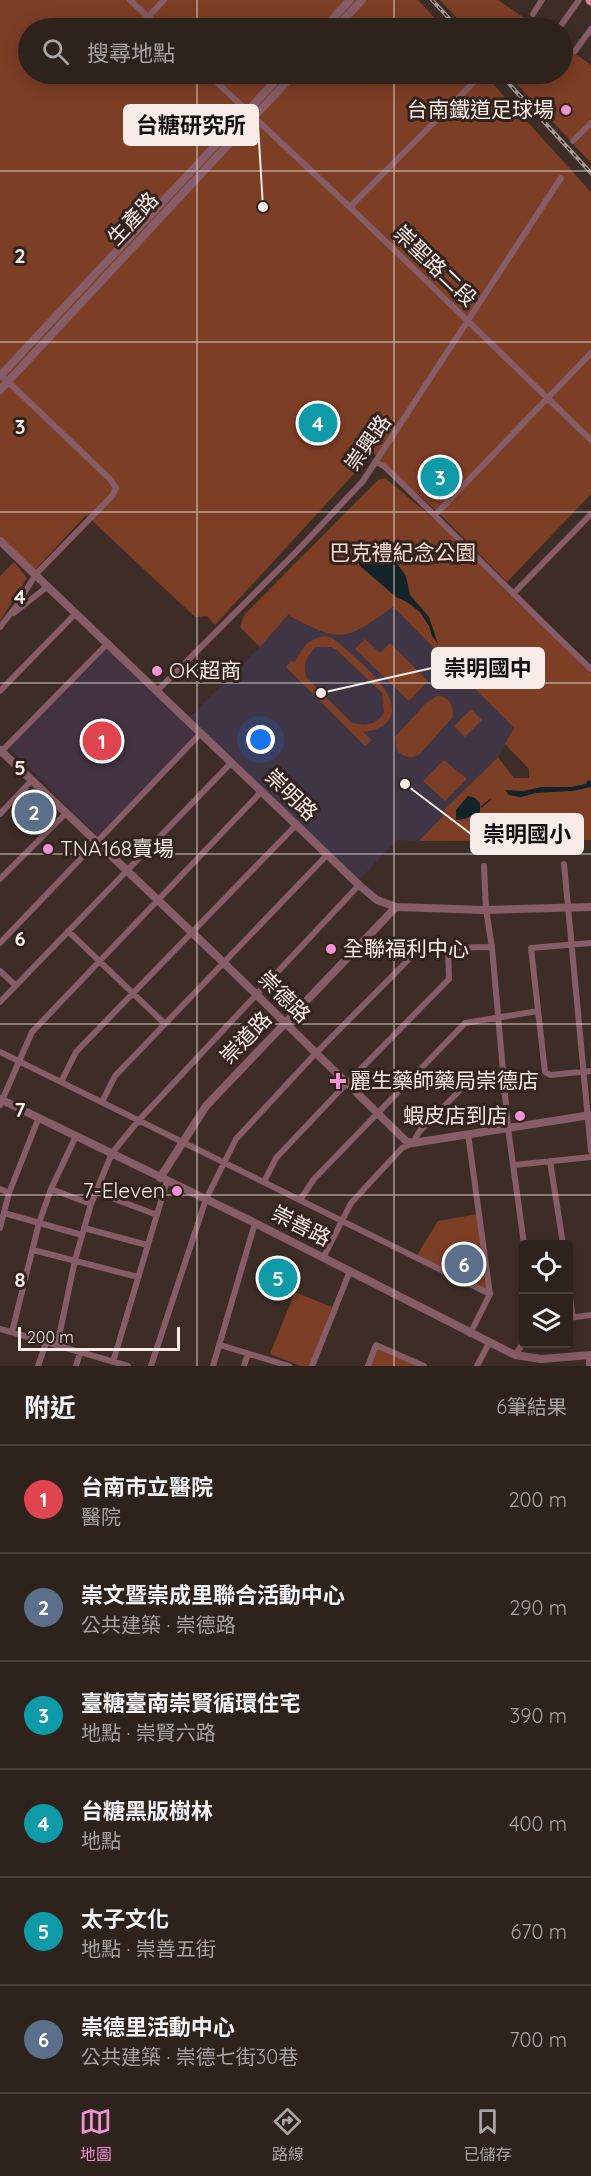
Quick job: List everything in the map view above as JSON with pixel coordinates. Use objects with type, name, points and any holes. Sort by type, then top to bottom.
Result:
[{"type":"street","points":[[130,0],[148,17],[164,0]]},
{"type":"street","points":[[333,18],[350,0]]},
{"type":"street","points":[[345,18],[362,0]]},
{"type":"street","points":[[533,14],[542,0]]},
{"type":"street","points":[[566,18],[579,0]]},
{"type":"street","points":[[576,51],[591,29]]},
{"type":"street","name":"崇聖路二段","points":[[219,84],[350,207],[591,440]]},
{"type":"street","name":"生產路","points":[[0,376],[273,84]]},
{"type":"street","name":"生產路","points":[[0,390],[285,84]]},
{"type":"street","points":[[350,207],[472,84]]},
{"type":"street","points":[[573,141],[590,125]]},
{"type":"street","name":"崇興路","points":[[158,692],[363,481],[561,178]]},
{"type":"street","points":[[435,515],[591,353]]},
{"type":"street","points":[[0,376],[110,479],[116,488],[112,496],[36,574],[0,627]]},
{"type":"street","points":[[377,462],[435,515],[591,669]]},
{"type":"street","points":[[513,594],[591,514]]},
{"type":"street","name":"崇明路","points":[[0,541],[358,885],[377,900],[396,907],[486,910],[591,907]]},
{"type":"street","points":[[7,619],[48,586]]},
{"type":"street","points":[[0,692],[76,613]]},
{"type":"street","points":[[0,751],[108,643]]},
{"type":"street","points":[[0,943],[200,734]]},
{"type":"street","name":"崇德路","points":[[0,751],[223,962],[402,1138],[413,1143]]},
{"type":"street","points":[[0,1002],[231,763]]},
{"type":"street","points":[[0,814],[32,780]]},
{"type":"street","points":[[1,1101],[32,1032],[261,792]]},
{"type":"street","points":[[0,879],[66,813]]},
{"type":"street","points":[[61,1082],[76,1052],[296,825]]},
{"type":"street","points":[[102,1102],[115,1076],[327,855]]},
{"type":"street","points":[[564,864],[588,1072],[591,1151]]},
{"type":"street","points":[[484,866],[486,910],[492,948],[508,1128],[523,1240]]},
{"type":"street","points":[[57,1346],[83,1231],[91,1204],[112,1153],[139,1120],[358,885]]},
{"type":"street","name":"崇道路","points":[[163,1179],[182,1142],[206,1106],[396,907]]},
{"type":"street","points":[[68,931],[165,1024]]},
{"type":"street","points":[[369,937],[384,949],[492,948]]},
{"type":"street","points":[[588,1072],[550,1075],[545,1072],[531,948],[591,943]]},
{"type":"street","points":[[264,1182],[276,1158],[449,979],[448,948]]},
{"type":"street","points":[[151,1366],[206,1199],[236,1140],[315,1054],[419,949]]},
{"type":"street","points":[[0,971],[15,985]]},
{"type":"street","points":[[300,1200],[314,1179],[465,1023],[538,1011]]},
{"type":"street","points":[[0,1052],[490,1294]]},
{"type":"street","points":[[413,1143],[418,1132],[471,1079],[503,1073]]},
{"type":"street","name":"崇善路","points":[[1,1101],[206,1199],[515,1355],[541,1359],[590,1355]]},
{"type":"street","points":[[323,1258],[351,1203],[402,1148],[413,1143],[589,1115]]},
{"type":"street","points":[[0,1224],[9,1193],[39,1118]]},
{"type":"street","points":[[468,1134],[490,1294],[470,1334]]},
{"type":"street","points":[[12,1332],[39,1223],[51,1189],[76,1136]]},
{"type":"street","points":[[514,1165],[591,1156]]},
{"type":"street","points":[[550,1161],[561,1240]]},
{"type":"street","points":[[113,1362],[157,1215],[163,1179]]},
{"type":"street","points":[[0,1189],[9,1193]]},
{"type":"street","points":[[51,1189],[91,1204]]},
{"type":"street","points":[[96,1192],[157,1215]]},
{"type":"street","points":[[4,1213],[39,1223],[147,1245]]},
{"type":"street","points":[[213,1366],[255,1224]]},
{"type":"street","points":[[33,1250],[138,1277]]},
{"type":"street","points":[[312,1366],[350,1271]]},
{"type":"street","points":[[573,1317],[591,1315]]},
{"type":"street","points":[[0,1329],[128,1366]]},
{"type":"street","points":[[38,1366],[46,1343]]},
{"type":"street","points":[[477,1366],[489,1343]]},
{"type":"street","points":[[220,1345],[289,1366]]},
{"type":"street","points":[[368,1366],[376,1345],[424,1366]]},
{"type":"street","points":[[515,1355],[520,1348]]},
{"type":"street","points":[[76,1366],[80,1353]]},
{"type":"street","points":[[244,1366],[248,1353]]},
{"type":"street","points":[[589,1366],[590,1355]]},
{"type":"shaded area","points":[[365,554],[397,560],[396,562],[406,576],[410,595],[429,617],[438,644],[420,612],[396,597],[359,565],[359,557]]},
{"type":"shaded area","points":[[393,607],[514,728],[498,757],[444,810],[446,814],[419,841],[397,840],[359,880],[189,718],[260,647],[288,615]]},
{"type":"shaded area","points":[[107,648],[195,734],[98,836],[9,748]]},
{"type":"shaded area","points":[[588,780],[591,781],[591,787],[572,791],[536,793],[521,797],[509,795],[505,790],[524,791],[541,787],[571,787],[586,784]]},
{"type":"shaded area","points":[[468,796],[480,803],[480,812],[465,819],[456,820],[456,810]]},
{"type":"green space","points":[[0,0],[418,0],[435,18],[18,18],[18,84],[493,84],[591,192],[591,494],[507,582],[444,518],[373,453],[215,625],[207,616],[195,617],[86,515],[35,570],[0,536]]},
{"type":"green space","points":[[440,0],[498,0],[524,18],[457,18]]},
{"type":"green space","name":"台南鐵道足球場","points":[[573,52],[591,65],[591,119],[571,141],[517,84],[573,84]]},
{"type":"green space","points":[[591,127],[591,163],[574,145]]},
{"type":"green space","name":"巴克禮紀念公園","points":[[385,478],[439,523],[591,673],[591,840],[419,841],[445,814],[444,810],[498,757],[514,778],[529,778],[529,769],[505,744],[514,728],[393,607],[364,627],[343,635],[321,631],[288,615],[260,647],[240,627],[244,615],[378,480]]},
{"type":"green space","points":[[14,562],[27,578],[0,621],[0,576]]},
{"type":"green space","points":[[324,636],[340,644],[367,669],[377,679],[391,701],[392,711],[388,721],[377,729],[363,732],[372,740],[365,746],[286,667],[291,661],[295,662],[306,645]],"holes":[[[316,647],[331,647],[382,693],[384,713],[374,722],[352,723],[307,678],[305,665],[310,654]]]},
{"type":"green space","points":[[365,639],[380,653],[390,643],[428,681],[409,701],[355,649]]},
{"type":"green space","points":[[437,696],[445,697],[450,702],[453,710],[452,718],[419,755],[407,757],[402,755],[397,751],[395,737],[426,703]]},
{"type":"green space","points":[[471,709],[482,720],[465,737],[454,726]]},
{"type":"green space","points":[[444,760],[467,779],[445,801],[423,781]]},
{"type":"green space","points":[[478,1214],[489,1292],[416,1257],[438,1221]]},
{"type":"green space","points":[[295,1292],[332,1307],[310,1366],[301,1366],[270,1354]]},
{"type":"green space","points":[[377,1348],[422,1366],[370,1366]]},
{"type":"waterway","points":[[481,807],[490,800]]},
{"type":"railway","points":[[432,0],[449,18]]},
{"type":"railway","points":[[509,84],[591,173]]},
{"type":"place","name":"台南鐵道足球場","points":[[566,110]]},
{"type":"place","name":"台糖研究所","points":[[263,207]]},
{"type":"place","name":"台糖黑版樹林","points":[[318,423]]},
{"type":"place","name":"臺糖臺南崇賢循環住宅","points":[[440,477]]},
{"type":"place","name":"OK超商","points":[[157,671]]},
{"type":"place","name":"崇明國中","points":[[321,693]]},
{"type":"place","name":"台南市立醫院","points":[[102,741]]},
{"type":"place","name":"崇明國小","points":[[405,784]]},
{"type":"place","name":"崇文暨崇成里聯合活動中心","points":[[34,812]]},
{"type":"place","name":"TNA168賣場","points":[[48,849]]},
{"type":"place","name":"全聯福利中心","points":[[331,949]]},
{"type":"place","name":"麗生藥師藥局崇德店","points":[[338,1081]]},
{"type":"place","name":"蝦皮店到店","points":[[520,1116]]},
{"type":"place","name":"7-Eleven","points":[[177,1191]]},
{"type":"place","name":"崇德里活動中心","points":[[464,1264]]},
{"type":"place","name":"太子文化","points":[[278,1278]]}]
